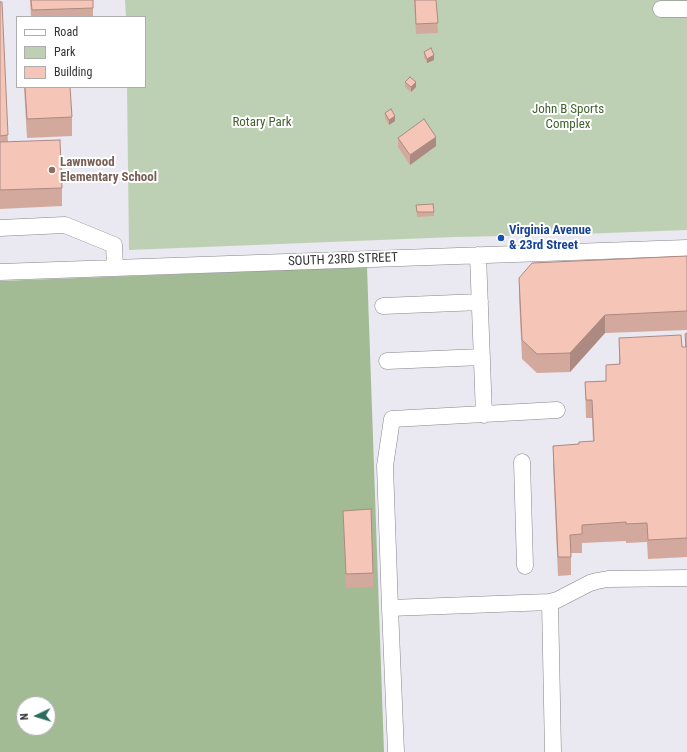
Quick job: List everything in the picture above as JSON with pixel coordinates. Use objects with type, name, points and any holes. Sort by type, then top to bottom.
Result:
[{"type":"street","points":[[661,10],[687,9]]},
{"type":"street","points":[[0,228],[65,225],[114,245],[115,268]]},
{"type":"street","name":"SOUTH 23RD STREET","points":[[0,272],[687,248]]},
{"type":"street","points":[[478,255],[484,414]]},
{"type":"street","points":[[383,306],[480,302]]},
{"type":"street","points":[[387,361],[482,357]]},
{"type":"street","points":[[396,752],[385,466],[392,419],[557,410]]},
{"type":"street","points":[[522,462],[525,566]]},
{"type":"street","points":[[390,608],[550,602],[557,600],[590,582],[608,579],[687,578]]},
{"type":"street","points":[[550,602],[553,752]]},
{"type":"green space","points":[[125,0],[687,0],[687,230],[455,237],[129,250],[127,88],[146,88],[146,16],[126,16]]},
{"type":"green space","points":[[367,267],[384,752],[0,752],[0,281]]},
{"type":"building","points":[[31,0],[93,0],[93,8],[32,10]]},
{"type":"building","points":[[415,0],[436,0],[438,23],[416,24]]},
{"type":"building","points":[[0,2],[2,2],[8,135],[0,136]]},
{"type":"building","points":[[431,48],[434,55],[427,59],[424,52]]},
{"type":"building","points":[[410,77],[416,82],[411,87],[405,82]]},
{"type":"building","points":[[25,88],[70,88],[72,117],[27,119]]},
{"type":"building","points":[[391,109],[395,116],[389,120],[385,113]]},
{"type":"building","points":[[424,119],[436,137],[410,155],[398,138]]},
{"type":"building","points":[[60,140],[62,188],[0,190],[0,142]]},
{"type":"building","points":[[433,204],[434,212],[417,212],[416,205]]},
{"type":"building","points":[[687,256],[687,311],[605,315],[570,353],[537,354],[522,340],[519,278],[532,263]]},
{"type":"building","points":[[687,333],[687,538],[648,540],[647,523],[626,524],[626,522],[582,525],[582,534],[570,535],[571,557],[558,557],[553,446],[594,441],[592,400],[586,400],[585,382],[606,381],[606,365],[620,364],[619,338],[681,335],[682,347],[686,347],[685,334]]},
{"type":"building","points":[[371,509],[373,573],[346,574],[343,511]]},
{"type":"place","name":"Lawnwood Elementary School","points":[[52,170]]},
{"type":"place","name":"Virginia Avenue & 23rd Street","points":[[501,238]]},
{"type":"park label","name":"John B Sports Complex","points":[[568,118]]},
{"type":"park label","name":"Rotary Park","points":[[262,123]]}]
